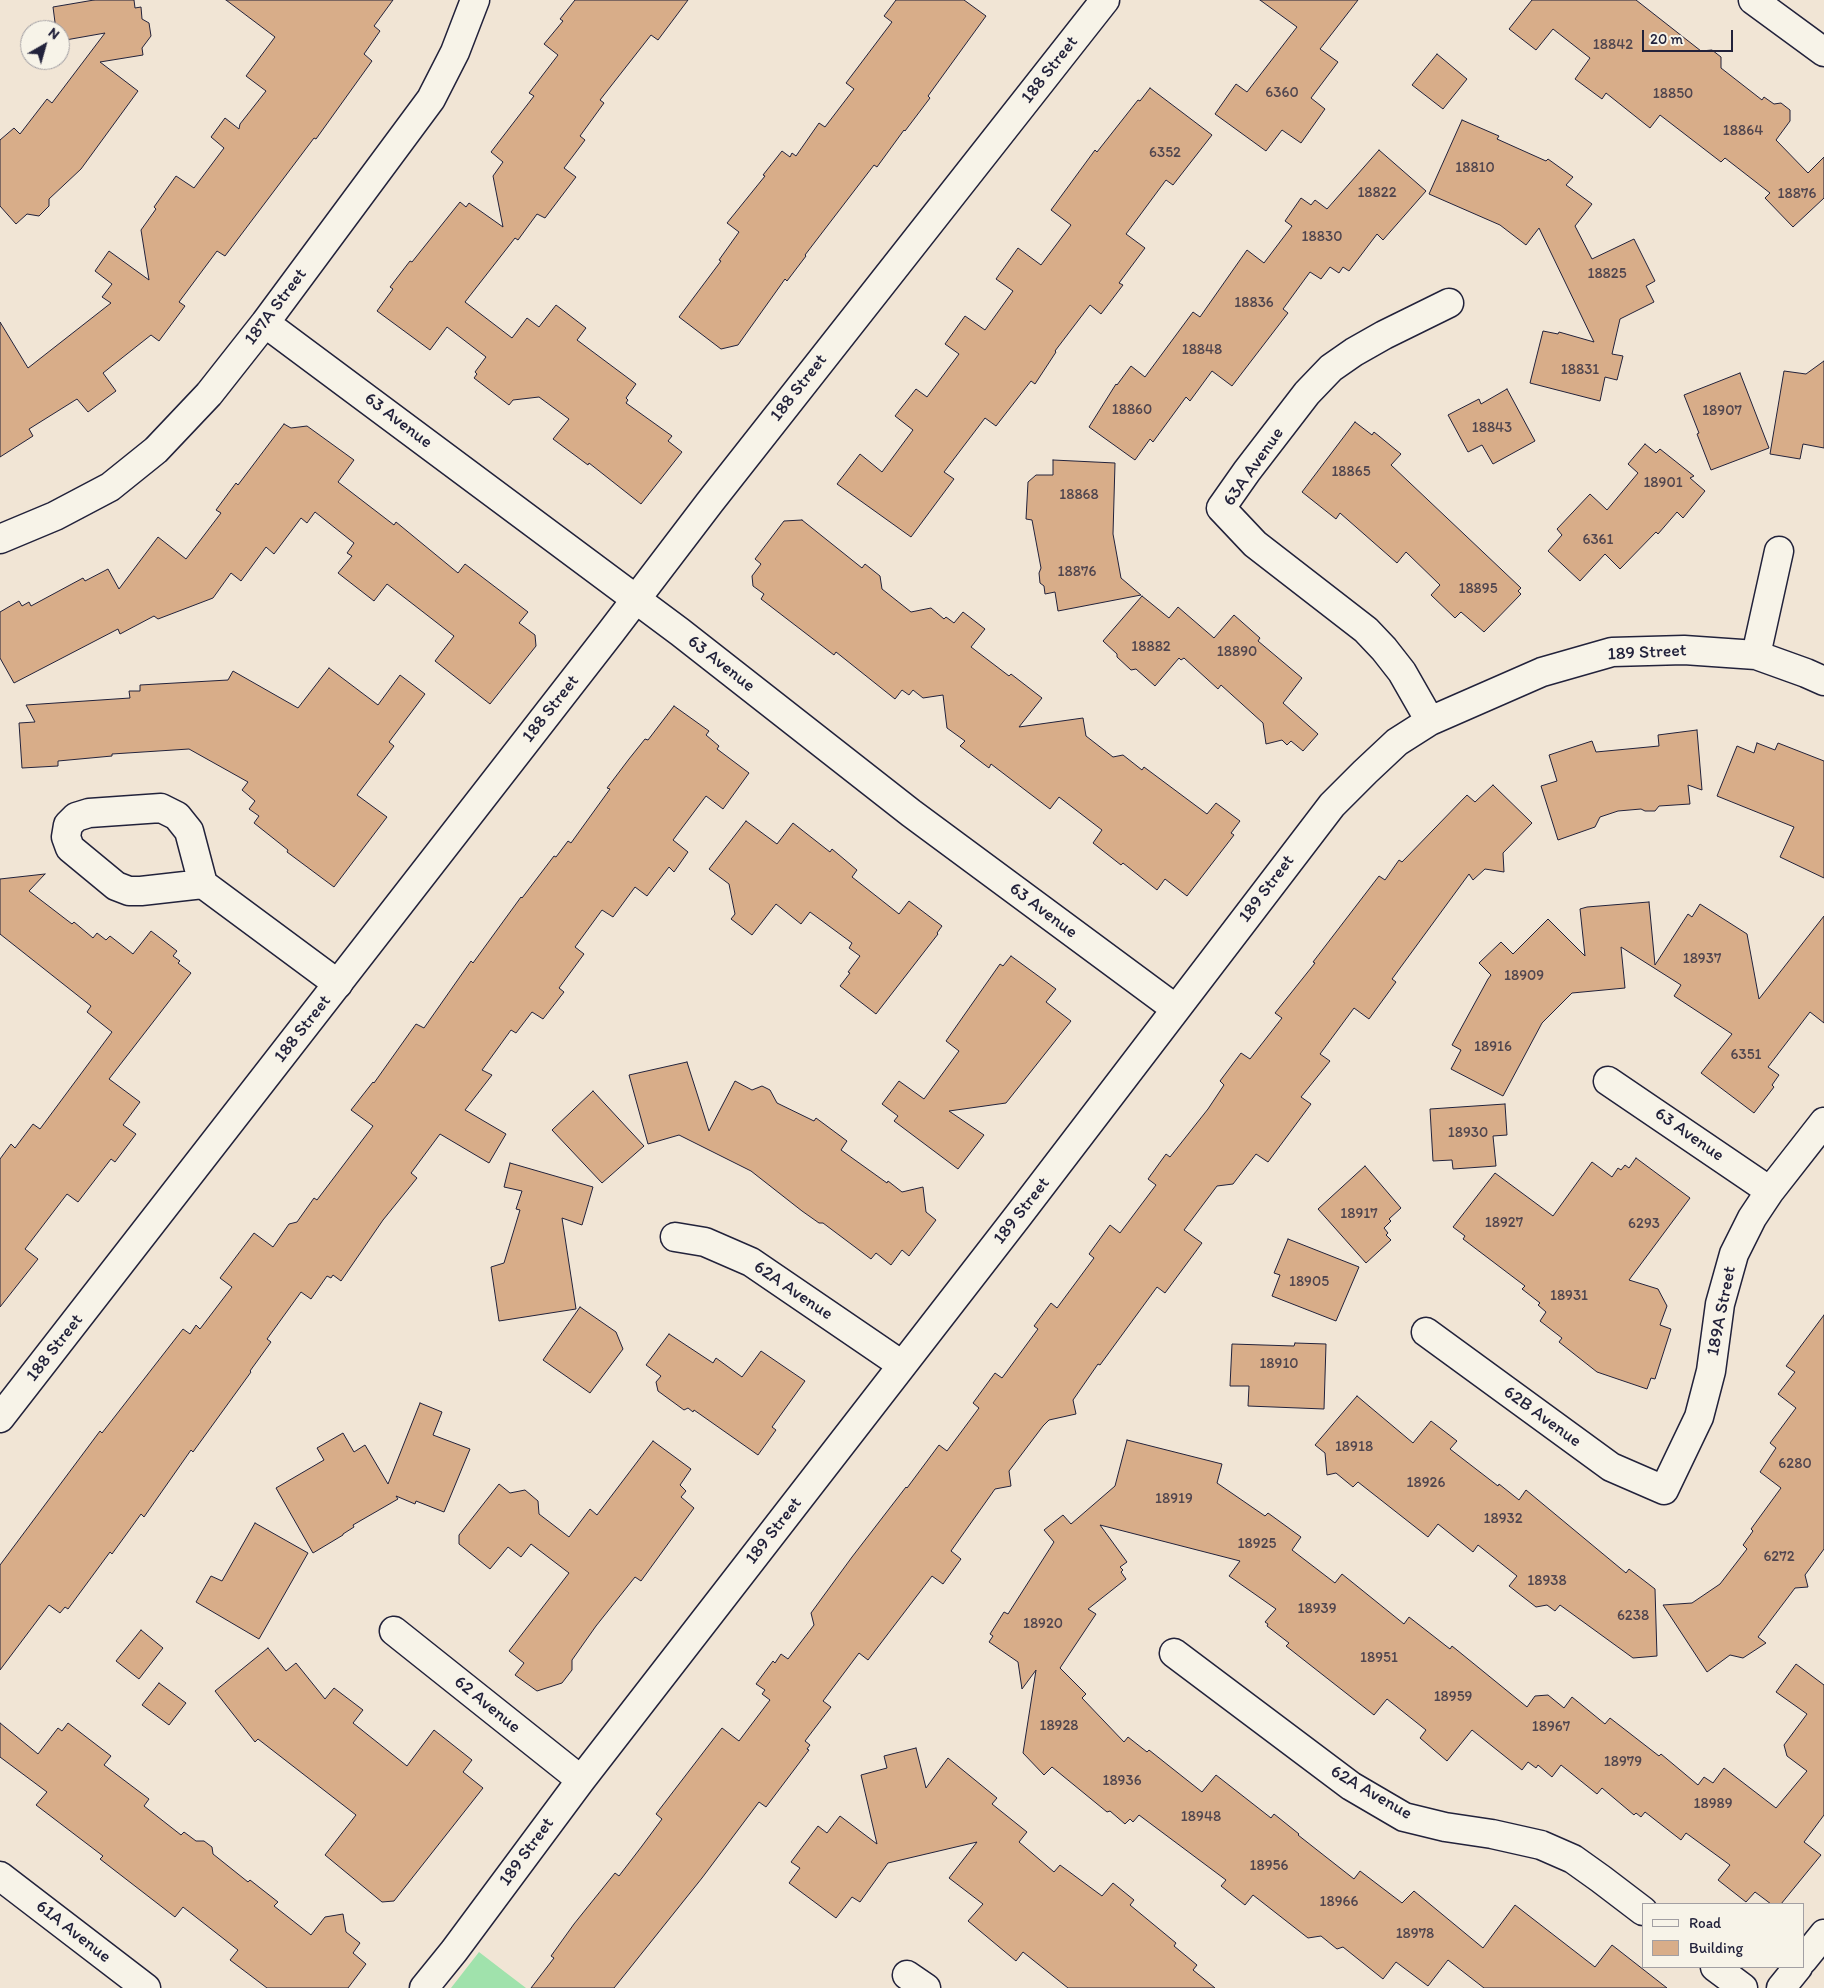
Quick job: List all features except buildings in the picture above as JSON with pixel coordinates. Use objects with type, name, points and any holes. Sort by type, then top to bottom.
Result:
[{"type":"street","name":"187A Street","points":[[0,539],[55,516],[110,487],[156,450],[209,394],[265,323],[432,99],[455,52],[475,0]]},
{"type":"street","name":"188 Street","points":[[0,1418],[710,502],[1105,0]]},
{"type":"street","points":[[1753,0],[1824,52]]},
{"type":"street","name":"63A Avenue","points":[[1430,721],[1402,672],[1366,630],[1255,544],[1221,508],[1307,393],[1331,368],[1384,335],[1450,303]]},
{"type":"street","name":"63 Avenue","points":[[265,323],[636,599],[911,813],[1176,1009]]},
{"type":"street","points":[[1756,655],[1778,551]]},
{"type":"street","name":"189 Street","points":[[424,1988],[454,1951],[581,1780],[1332,805],[1397,742],[1430,721],[1542,672],[1612,652],[1684,650],[1756,655],[1824,681]]},
{"type":"street","points":[[203,884],[141,891],[129,891],[116,886],[70,848],[66,837],[68,825],[76,817],[88,813],[161,808],[177,816],[189,832],[203,884],[338,984]]},
{"type":"street","name":"63 Avenue","points":[[1608,1081],[1770,1191]]},
{"type":"street","name":"189A Street","points":[[1664,1490],[1699,1417],[1710,1371],[1720,1304],[1734,1254],[1752,1218],[1770,1191],[1824,1122]]},
{"type":"street","name":"62A Avenue","points":[[675,1237],[706,1242],[751,1262],[902,1365]]},
{"type":"street","name":"62B Avenue","points":[[1426,1332],[1611,1467],[1664,1490]]},
{"type":"street","name":"62 Avenue","points":[[394,1631],[581,1780]]},
{"type":"street","name":"62A Avenue","points":[[1174,1653],[1351,1786],[1404,1817],[1445,1827],[1541,1844],[1573,1859],[1642,1910]]},
{"type":"street","name":"61A Avenue","points":[[0,1876],[146,1988]]},
{"type":"street","points":[[1804,1959],[1824,1934]]},
{"type":"street","points":[[1716,1968],[1743,1988]]},
{"type":"street","points":[[1781,1988],[1797,1968]]},
{"type":"green space","points":[[479,1952],[505,1972],[526,1988],[451,1988]]}]
